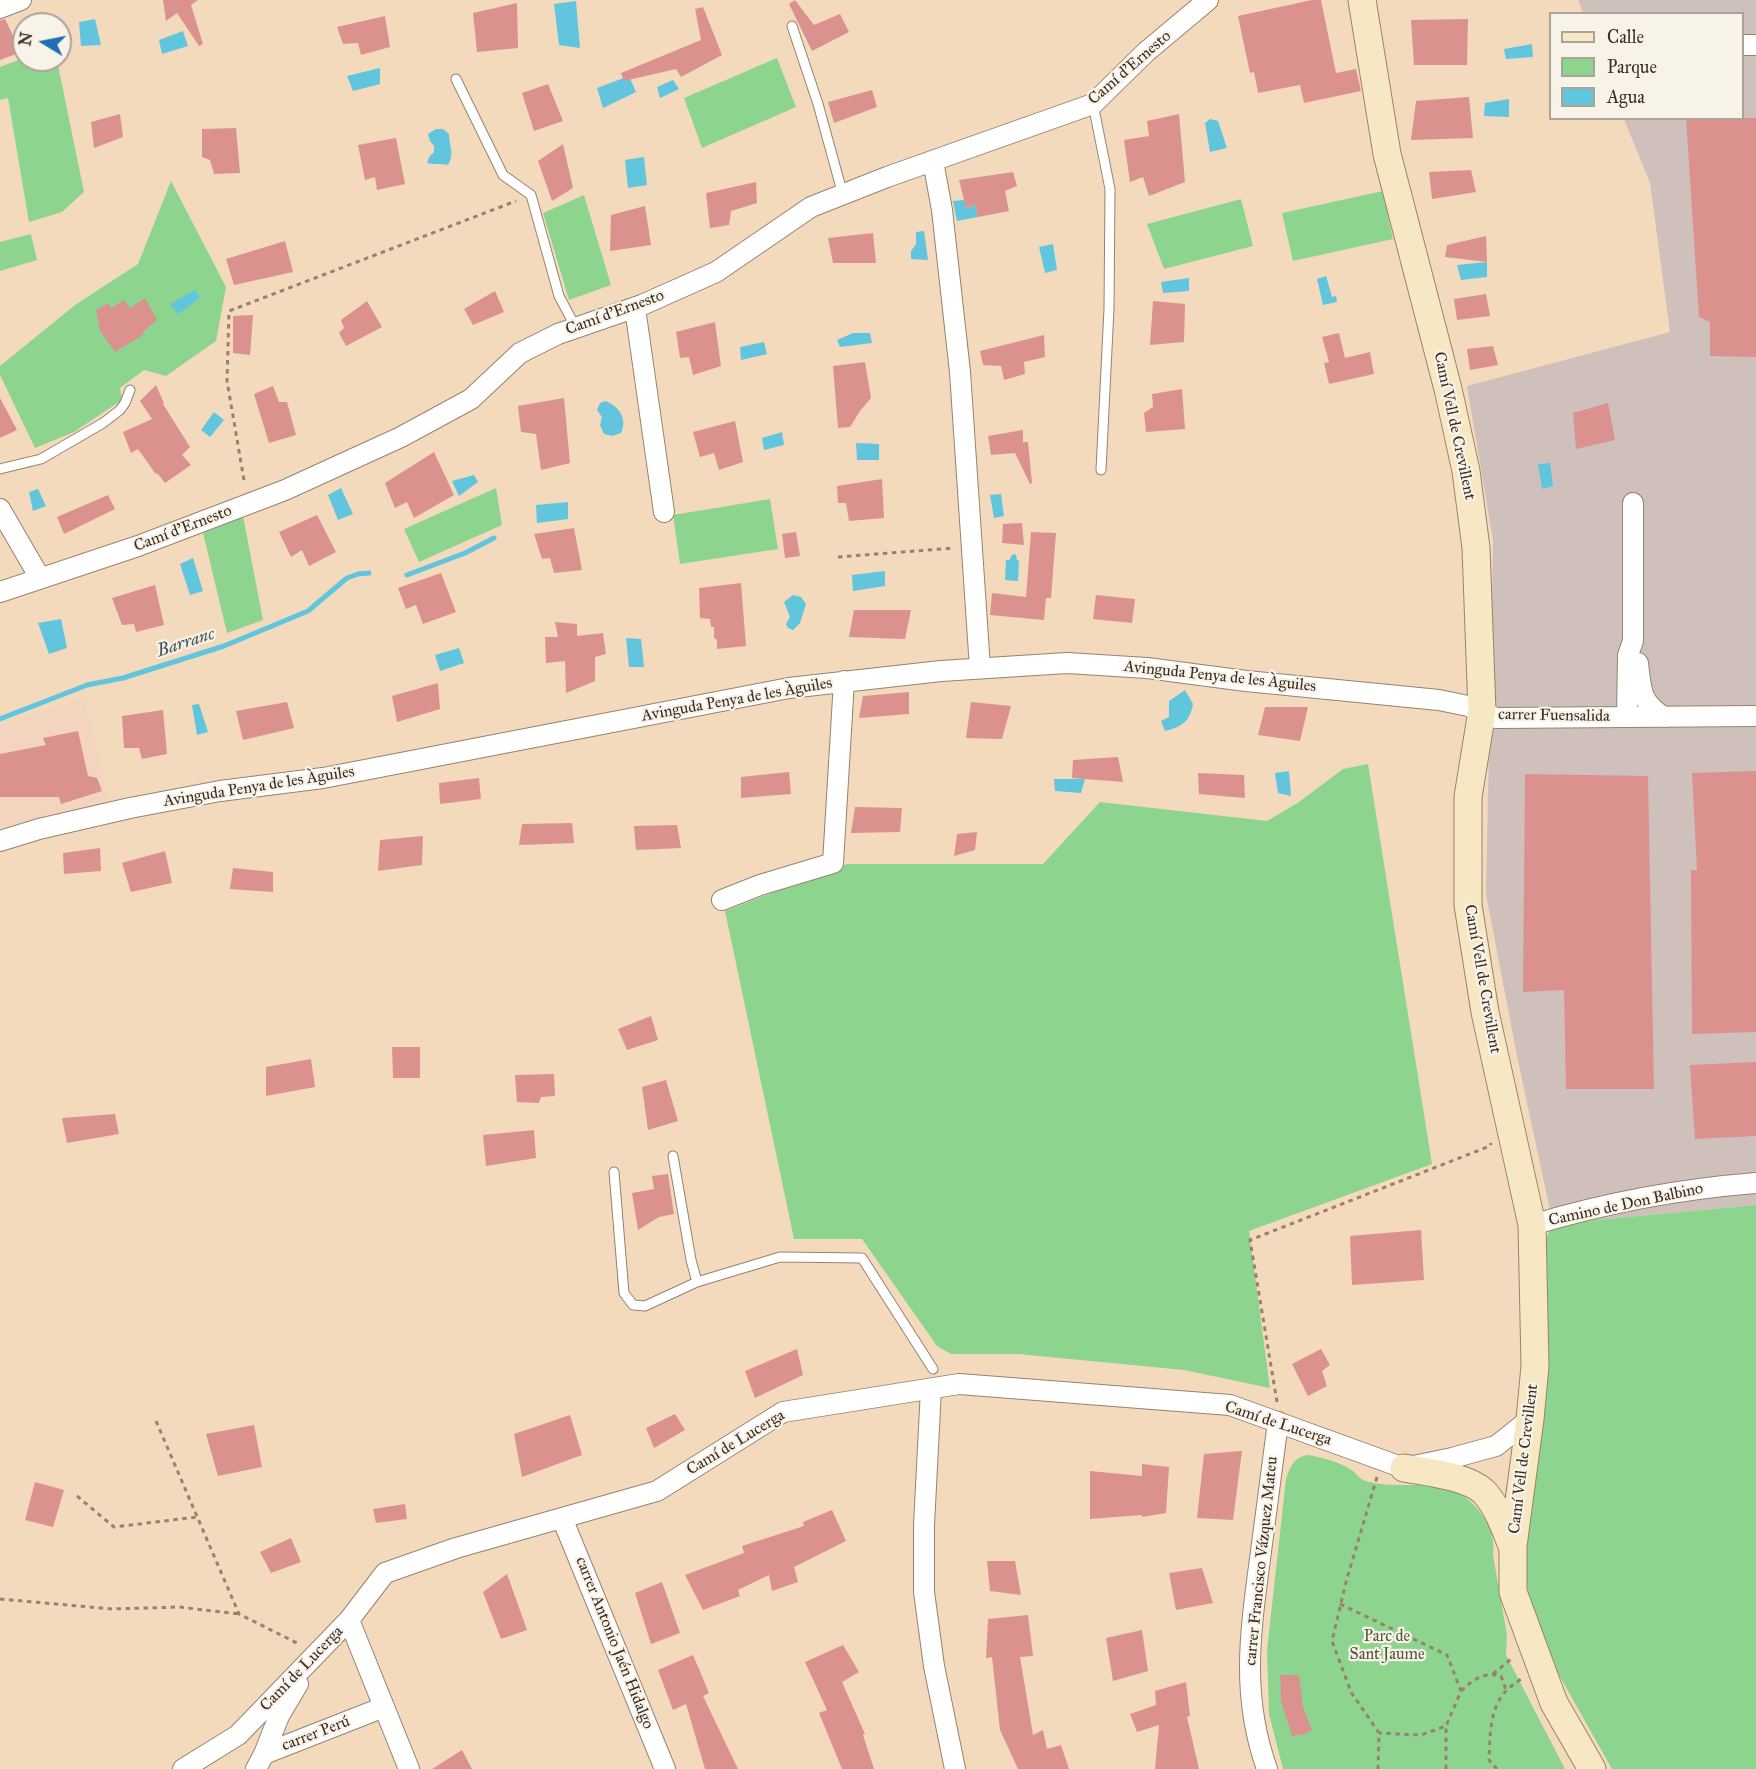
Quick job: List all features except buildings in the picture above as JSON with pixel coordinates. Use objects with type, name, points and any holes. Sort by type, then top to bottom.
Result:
[{"type":"street","points":[[0,8],[21,0]]},
{"type":"street","name":"Camí d'Ernesto","points":[[0,592],[138,546],[285,490],[401,437],[471,399],[520,353],[558,334],[635,308],[716,272],[811,207],[1093,104],[1146,52],[1208,0]]},
{"type":"street","name":"Camí Vell de Crevillent","points":[[1362,0],[1387,154],[1448,389],[1466,471],[1476,548],[1482,711],[1468,796],[1468,905],[1485,1012],[1532,1225],[1535,1366],[1513,1546],[1513,1592],[1554,1703],[1592,1769]]},
{"type":"street","points":[[933,162],[942,210],[960,372],[968,459],[971,546],[980,668]]},
{"type":"street","points":[[635,308],[664,512]]},
{"type":"street","name":"carrer Fuensalida","points":[[1627,717],[1628,655],[1632,641],[1634,503]]},
{"type":"street","points":[[0,509],[40,578]]},
{"type":"street","name":"carrer Fuensalida","points":[[1632,641],[1636,649],[1644,698],[1648,706],[1664,717]]},
{"type":"street","name":"Avinguda Penya de les Àguiles","points":[[0,841],[39,829],[152,804],[220,791],[323,778],[789,688],[980,668],[1067,663],[1147,668],[1246,681],[1439,700],[1482,711]]},
{"type":"street","points":[[722,900],[760,885],[833,863],[844,681]]},
{"type":"street","name":"carrer Fuensalida","points":[[1482,711],[1496,718],[1756,716]]},
{"type":"street","name":"Camino de Don Balbino","points":[[1532,1225],[1644,1197],[1704,1187],[1756,1184]]},
{"type":"street","name":"Camí de Lucerga","points":[[183,1769],[238,1735],[349,1620],[385,1573],[456,1548],[657,1491],[783,1412],[959,1384],[1230,1405],[1392,1464]]},
{"type":"street","points":[[931,1389],[924,1525],[924,1592],[934,1666],[955,1769]]},
{"type":"street","points":[[1392,1464],[1479,1451],[1496,1446],[1530,1419]]},
{"type":"street","name":"carrer Francisco Vázquez Mateu","points":[[1267,1769],[1251,1710],[1249,1670],[1251,1631],[1278,1422]]},
{"type":"street","points":[[1392,1464],[1451,1476],[1484,1492],[1501,1491],[1523,1478],[1517,1465],[1504,1456],[1479,1451]]},
{"type":"street","points":[[1484,1492],[1501,1519],[1513,1546]]},
{"type":"street","name":"carrer Antonio Jaén Hidalgo","points":[[562,1518],[665,1769]]},
{"type":"street","points":[[349,1620],[409,1769]]},
{"type":"street","points":[[260,1762],[279,1716],[316,1654]]},
{"type":"street","name":"carrer Perú","points":[[260,1762],[384,1707]]},
{"type":"lane","points":[[792,26],[818,104],[843,195]]},
{"type":"lane","points":[[456,79],[503,175],[531,195],[559,296],[576,328]]},
{"type":"lane","points":[[1093,104],[1110,189],[1109,309],[1101,470]]},
{"type":"lane","points":[[0,469],[41,459],[103,423],[120,410],[130,390]]},
{"type":"lane","points":[[673,1156],[697,1282]]},
{"type":"lane","points":[[614,1172],[624,1293],[633,1305],[645,1306],[697,1282],[780,1257],[862,1258],[933,1369]]},
{"type":"path","points":[[244,480],[227,381],[229,311],[531,195]]},
{"type":"path","points":[[838,557],[971,546]]},
{"type":"path","points":[[1267,1400],[1278,1403],[1250,1240],[1490,1146],[1495,1137]]},
{"type":"path","points":[[156,1421],[239,1614]]},
{"type":"path","points":[[1378,1769],[1379,1733],[1350,1692],[1332,1641],[1340,1605],[1392,1464]]},
{"type":"path","points":[[77,1496],[114,1527],[197,1517]]},
{"type":"path","points":[[0,1599],[112,1609],[178,1607],[239,1614],[316,1654]]},
{"type":"path","points":[[1340,1605],[1447,1655],[1461,1691]]},
{"type":"path","points":[[1493,1674],[1511,1659]]},
{"type":"path","points":[[1446,1769],[1446,1726],[1461,1691],[1475,1678],[1493,1674],[1501,1676],[1506,1690]]},
{"type":"path","points":[[1497,1769],[1489,1761],[1490,1732],[1498,1701],[1506,1690],[1521,1679]]},
{"type":"path","points":[[1379,1733],[1421,1735],[1446,1726]]},
{"type":"shaded area","points":[[1578,0],[1756,0],[1756,1205],[1553,1224],[1517,1056],[1486,894],[1493,540],[1467,386],[1670,332],[1650,183],[1624,120],[1744,120],[1744,12],[1583,12]]},
{"type":"shaded area","points":[[85,698],[109,802],[0,827],[0,725]]},
{"type":"green space","points":[[777,58],[796,107],[702,148],[684,98]]},
{"type":"green space","points":[[12,62],[12,72],[59,72],[84,192],[62,212],[29,222],[8,98],[0,100],[0,67]]},
{"type":"green space","points":[[171,181],[226,287],[216,341],[166,376],[144,370],[120,388],[122,400],[74,432],[35,448],[0,375],[0,366],[75,305],[138,264]]},
{"type":"green space","points":[[1383,191],[1393,239],[1293,261],[1282,213]]},
{"type":"green space","points":[[584,195],[611,285],[569,300],[543,213]]},
{"type":"green space","points":[[1241,199],[1253,246],[1164,269],[1147,224]]},
{"type":"green space","points":[[31,234],[37,260],[0,271],[0,242]]},
{"type":"green space","points":[[496,488],[502,525],[419,562],[404,529]]},
{"type":"green space","points":[[770,499],[778,549],[680,564],[673,515]]},
{"type":"green space","points":[[243,516],[263,620],[227,633],[203,533]]},
{"type":"green space","points":[[1368,764],[1432,1164],[1249,1231],[1270,1388],[1184,1370],[1018,1354],[951,1354],[937,1346],[862,1239],[794,1239],[725,911],[847,864],[1043,864],[1100,802],[1267,821],[1299,802],[1343,769]]},
{"type":"green space","points":[[1756,1205],[1756,1769],[1612,1769],[1550,1659],[1529,1598],[1523,1554],[1546,1238],[1553,1224]]},
{"type":"green space","name":"Parc de Sant Jaume","points":[[1309,1455],[1343,1465],[1363,1480],[1379,1484],[1439,1486],[1453,1490],[1467,1498],[1480,1512],[1487,1522],[1492,1537],[1507,1635],[1506,1655],[1565,1769],[1283,1769],[1269,1714],[1267,1650],[1286,1479],[1294,1462],[1300,1457]]},
{"type":"water","points":[[576,1],[580,48],[559,45],[554,4]]},
{"type":"water","points":[[95,19],[101,45],[81,46],[79,22]]},
{"type":"water","points":[[183,31],[188,46],[162,54],[159,40]]},
{"type":"water","points":[[1532,44],[1533,57],[1506,59],[1504,49]]},
{"type":"water","points":[[380,68],[380,84],[353,91],[347,76]]},
{"type":"water","points":[[629,76],[636,92],[603,108],[597,88]]},
{"type":"water","points":[[673,80],[679,89],[660,98],[657,87]]},
{"type":"water","points":[[1509,99],[1509,117],[1484,116],[1485,103]]},
{"type":"water","points":[[1210,119],[1218,121],[1227,148],[1210,152],[1205,123]]},
{"type":"water","points":[[436,129],[443,129],[449,134],[451,154],[448,165],[427,163],[434,152],[434,146],[428,134]]},
{"type":"water","points":[[644,157],[647,185],[628,188],[625,160]]},
{"type":"water","points":[[964,200],[966,208],[975,205],[978,217],[957,221],[953,201]]},
{"type":"water","points":[[924,231],[928,260],[911,259],[911,251],[916,244],[916,232]]},
{"type":"water","points":[[1053,244],[1057,270],[1045,273],[1039,247]]},
{"type":"water","points":[[1487,262],[1487,277],[1461,280],[1457,265]]},
{"type":"water","points":[[1326,276],[1332,297],[1336,296],[1337,302],[1323,305],[1317,279]]},
{"type":"water","points":[[1189,278],[1189,291],[1163,293],[1161,282]]},
{"type":"water","points":[[195,290],[200,298],[178,314],[170,304]]},
{"type":"water","points":[[853,333],[870,333],[872,343],[840,347],[837,340]]},
{"type":"water","points":[[764,342],[767,354],[741,360],[740,347]]},
{"type":"water","points":[[605,401],[614,406],[623,418],[621,433],[612,436],[604,434],[600,425],[602,417],[597,410],[600,403]]},
{"type":"water","points":[[214,412],[224,420],[210,437],[201,430]]},
{"type":"water","points":[[782,432],[784,445],[764,450],[762,438]]},
{"type":"water","points":[[856,443],[879,444],[879,460],[857,460]]},
{"type":"water","points":[[1550,463],[1553,486],[1542,489],[1538,464]]},
{"type":"water","points":[[474,475],[478,482],[459,496],[452,481]]},
{"type":"water","points":[[341,488],[353,514],[338,520],[328,495]]},
{"type":"water","points":[[38,489],[46,506],[33,511],[29,492]]},
{"type":"water","points":[[1001,494],[1004,516],[994,518],[990,495]]},
{"type":"water","points":[[568,502],[568,519],[537,523],[536,505]]},
{"type":"water","points":[[1013,554],[1019,561],[1018,581],[1005,580],[1006,560],[1009,560]]},
{"type":"water","points":[[193,558],[203,591],[190,595],[180,564]]},
{"type":"water","points":[[885,571],[885,586],[853,591],[852,575]]},
{"type":"water","points":[[793,595],[801,597],[806,604],[800,623],[793,630],[786,624],[790,617],[784,602]]},
{"type":"water","points":[[61,619],[67,648],[49,654],[38,623]]},
{"type":"water","points":[[626,638],[641,639],[644,667],[629,667]]},
{"type":"water","points":[[459,648],[464,663],[440,671],[435,655]]},
{"type":"water","points":[[1185,690],[1193,704],[1190,715],[1181,725],[1165,731],[1161,721],[1169,717],[1169,701]]},
{"type":"water","points":[[199,704],[208,732],[197,735],[192,705]]},
{"type":"water","points":[[1289,771],[1291,796],[1278,793],[1275,773]]},
{"type":"water","points":[[1054,779],[1085,779],[1081,793],[1055,791]]},
{"type":"waterway","name":"Barranc","points":[[407,575],[465,553],[494,538]]},
{"type":"waterway","name":"Barranc","points":[[0,719],[87,685],[123,678],[224,646],[308,611],[347,578],[369,573]]}]
